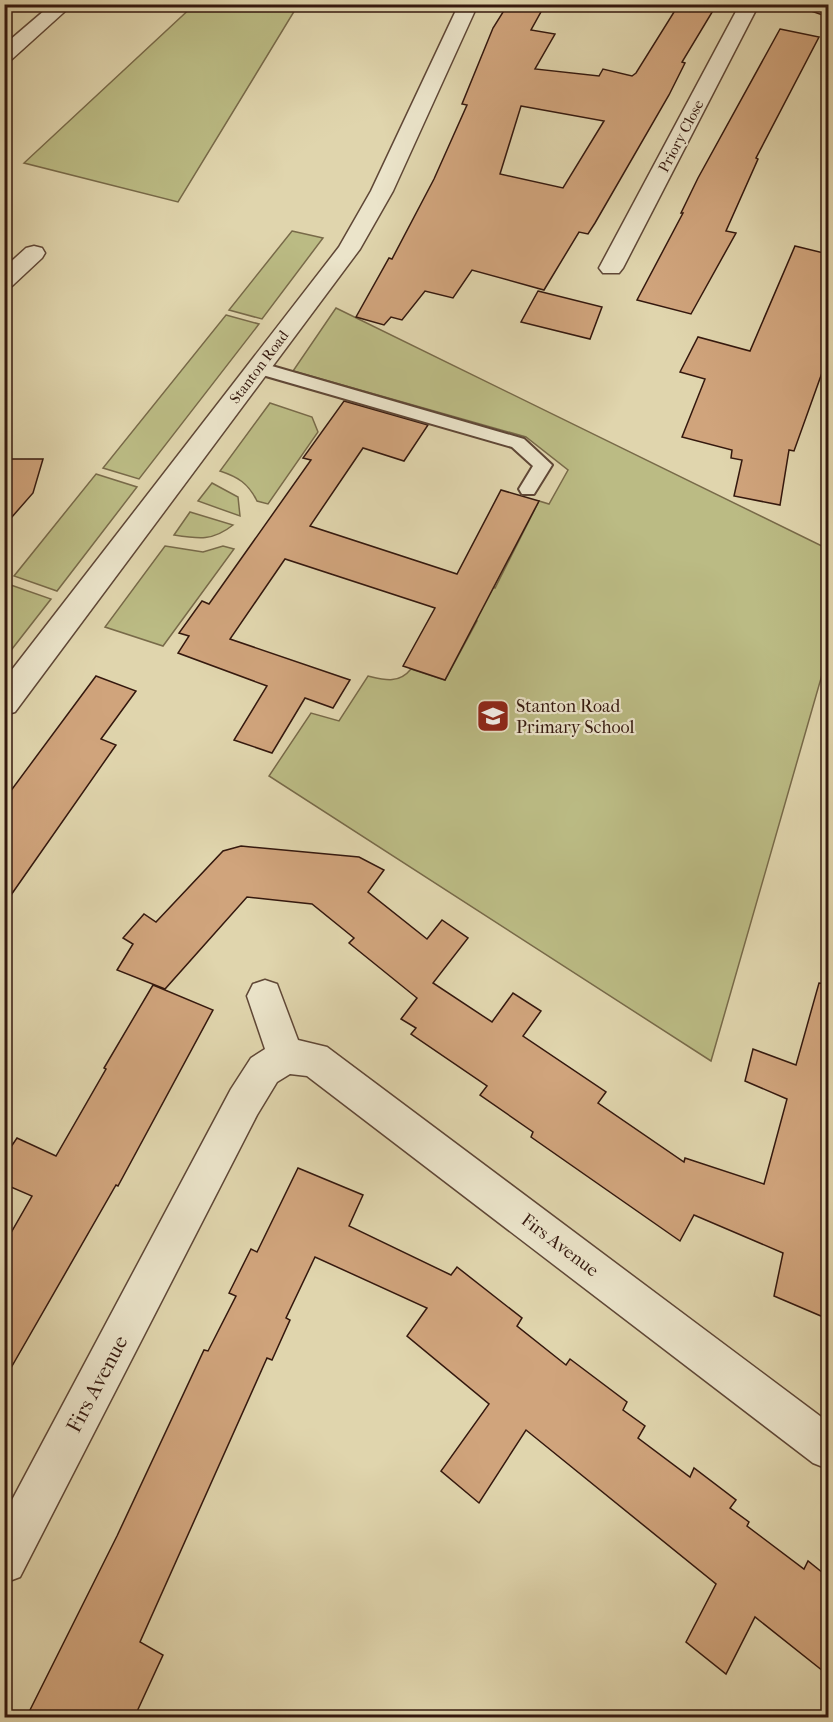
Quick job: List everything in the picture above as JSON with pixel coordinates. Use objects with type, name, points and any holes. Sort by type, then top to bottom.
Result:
[{"type":"street","points":[[4,56],[64,4]]},
{"type":"street","name":"Stanton Road","points":[[4,703],[349,249],[382,191],[469,4]]},
{"type":"street","name":"Priory Close","points":[[611,268],[750,4]]},
{"type":"street","points":[[812,4],[828,10]]},
{"type":"street","points":[[4,281],[34,253]]},
{"type":"street","points":[[265,996],[285,1056]]},
{"type":"street","name":"Firs Avenue","points":[[4,1562],[244,1102],[264,1070],[285,1056],[314,1059],[828,1448]]},
{"type":"lane","points":[[258,368],[518,442],[543,465],[528,489]]},
{"type":"green space","points":[[195,4],[298,5],[178,202],[24,163]]},
{"type":"green space","points":[[292,231],[323,238],[262,319],[229,310]]},
{"type":"green space","name":"Stanton Road Primary School","points":[[336,308],[828,549],[828,654],[711,1061],[269,776],[311,713],[339,721],[368,676],[391,680],[402,677],[411,669],[445,680],[477,621],[449,612],[470,580],[495,588],[539,501],[549,504],[568,470],[526,437],[293,371]]},
{"type":"green space","points":[[226,315],[259,324],[139,479],[103,468]]},
{"type":"green space","points":[[270,403],[312,417],[318,432],[268,504],[257,501],[242,482],[220,471]]},
{"type":"green space","points":[[96,474],[137,487],[57,591],[14,576]]},
{"type":"green space","points":[[212,483],[238,497],[240,516],[198,501]]},
{"type":"green space","points":[[190,512],[233,525],[219,534],[205,538],[174,535]]},
{"type":"green space","points":[[165,546],[203,552],[223,546],[234,549],[163,646],[105,627]]},
{"type":"green space","points":[[8,584],[51,599],[5,658],[5,588]]},
{"type":"building","points":[[508,4],[542,10],[531,30],[555,34],[535,69],[599,76],[603,69],[632,76],[679,4],[717,4],[682,62],[685,63],[669,95],[595,223],[588,234],[579,232],[544,290],[472,270],[453,298],[425,291],[402,320],[391,317],[384,325],[356,317],[389,258],[392,259],[434,179],[467,105],[462,104],[493,28]],"holes":[[[521,106],[604,121],[563,188],[500,174]]]},
{"type":"building","points":[[780,29],[819,37],[756,158],[758,159],[726,231],[736,233],[691,314],[637,300],[683,213],[681,213],[698,178]]},
{"type":"building","points":[[795,246],[828,254],[828,356],[794,451],[789,450],[780,505],[734,496],[742,460],[731,458],[732,450],[682,437],[705,379],[680,372],[698,337],[750,351]]},
{"type":"building","points":[[538,291],[602,307],[590,339],[521,322]]},
{"type":"building","points":[[344,401],[428,425],[404,461],[363,448],[310,526],[457,574],[501,490],[539,501],[445,680],[403,666],[435,608],[285,559],[230,639],[350,680],[333,708],[305,698],[272,753],[234,740],[267,686],[178,653],[189,636],[179,633],[202,601],[209,604],[311,460],[303,458]]},
{"type":"building","points":[[4,459],[43,459],[33,493],[4,526]]},
{"type":"building","points":[[96,676],[136,691],[101,739],[116,745],[4,905],[4,800]]},
{"type":"building","points":[[241,846],[359,857],[384,870],[368,892],[427,939],[442,920],[468,938],[433,983],[492,1022],[513,993],[541,1011],[523,1036],[606,1092],[598,1103],[684,1162],[685,1158],[764,1184],[787,1099],[745,1081],[753,1049],[796,1065],[819,983],[828,984],[828,1319],[774,1296],[783,1253],[694,1215],[680,1241],[531,1137],[533,1132],[480,1095],[487,1086],[411,1034],[416,1028],[401,1019],[417,998],[349,943],[354,938],[312,904],[247,897],[165,989],[117,970],[133,944],[123,938],[144,914],[156,922],[223,851]]},
{"type":"building","points":[[153,985],[213,1010],[118,1186],[116,1185],[4,1380],[4,1245],[32,1196],[4,1184],[4,1157],[17,1138],[56,1156]]},
{"type":"building","points":[[298,1168],[363,1195],[349,1226],[451,1275],[457,1267],[522,1318],[517,1326],[566,1365],[570,1359],[627,1402],[623,1410],[645,1426],[638,1438],[690,1477],[694,1468],[736,1500],[730,1508],[749,1522],[747,1526],[804,1569],[808,1561],[828,1577],[828,1675],[755,1617],[726,1674],[686,1642],[716,1584],[526,1430],[479,1503],[441,1471],[489,1404],[407,1336],[427,1308],[315,1257],[286,1318],[290,1320],[272,1360],[267,1358],[140,1642],[163,1655],[134,1718],[26,1718],[117,1536],[204,1350],[208,1351],[236,1296],[229,1293],[251,1249],[257,1252]]},
{"type":"place","name":"Stanton Road Primary School","points":[[493,716]]}]
